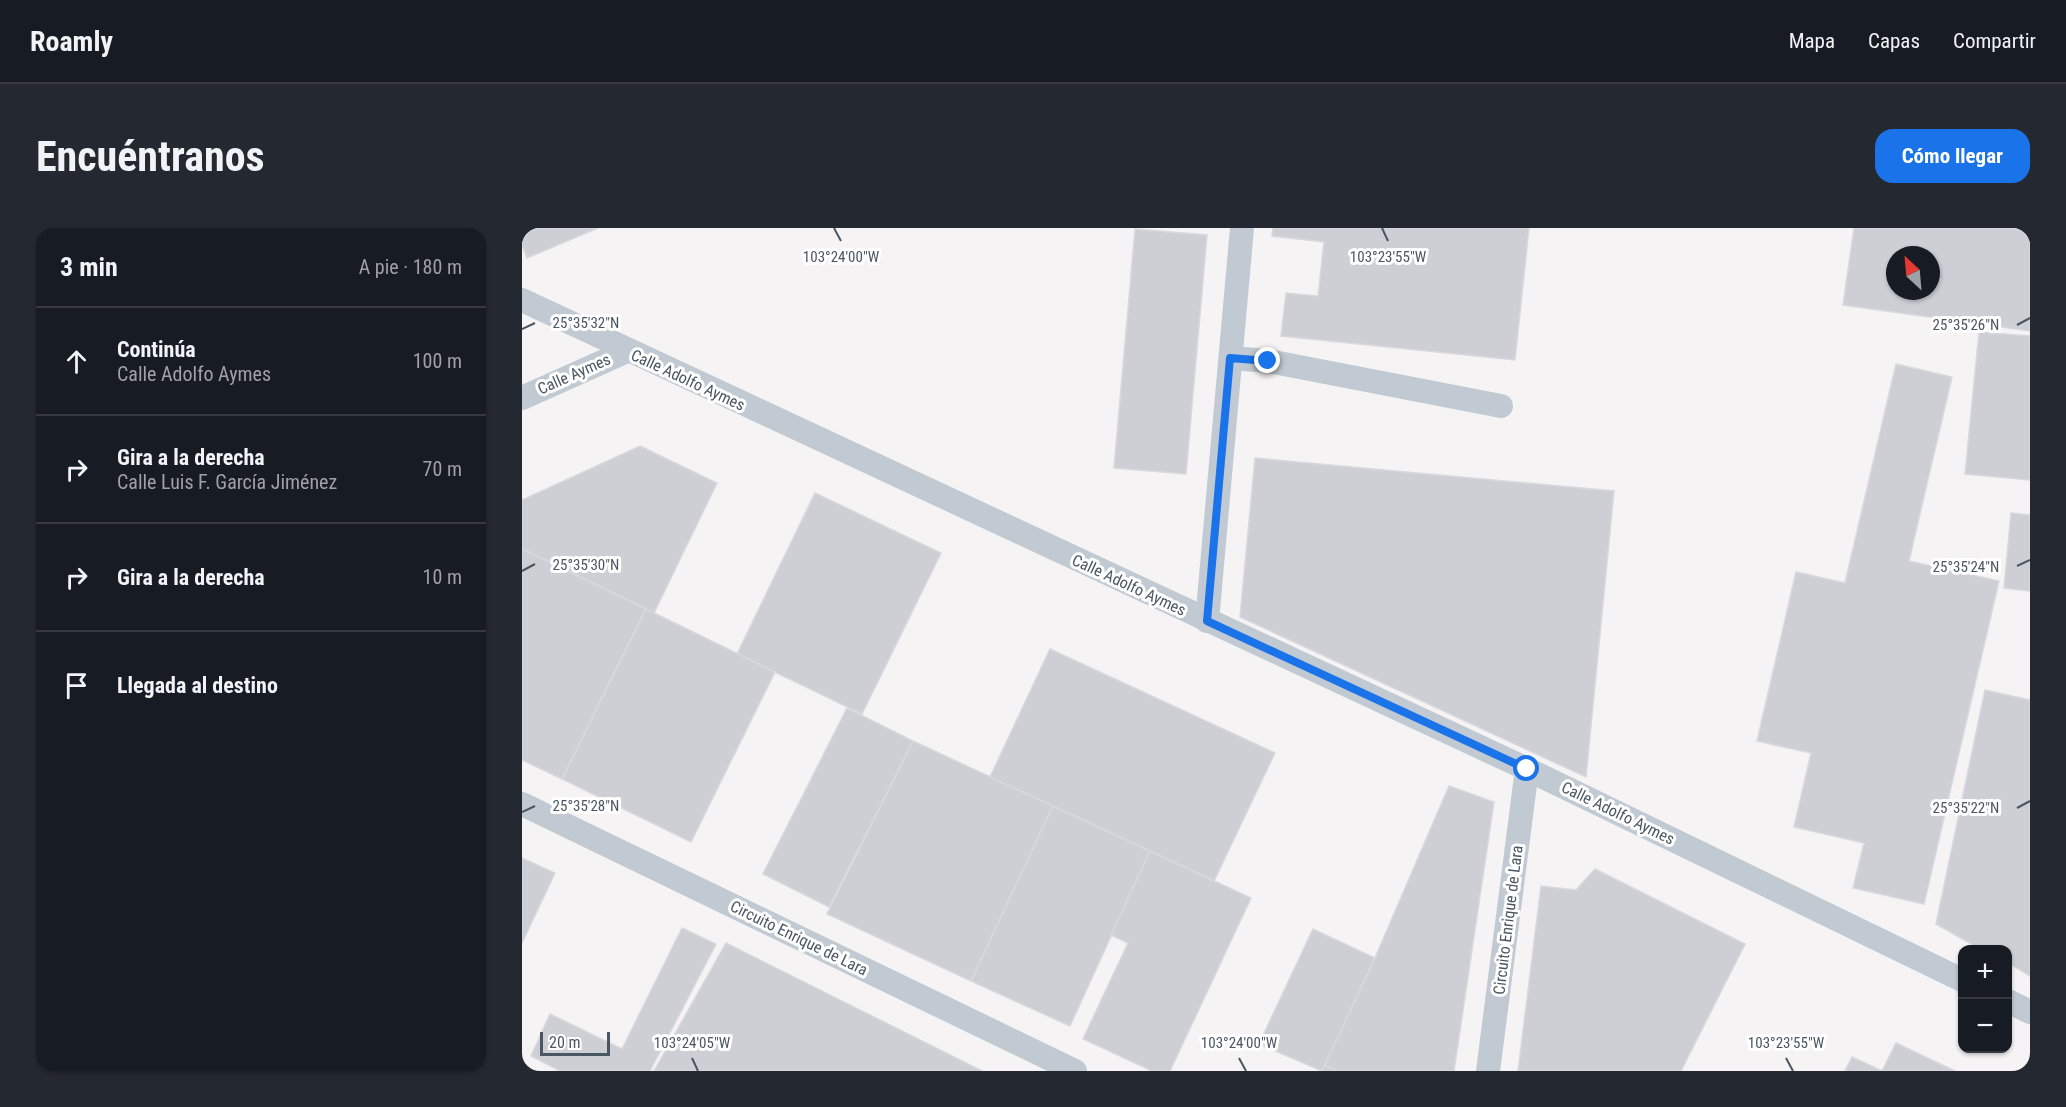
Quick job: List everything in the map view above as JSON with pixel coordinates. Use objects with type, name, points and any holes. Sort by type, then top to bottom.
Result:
[{"type":"street","points":[[1207,621],[1242,228]]},
{"type":"street","name":"Calle Adolfo Aymes","points":[[522,300],[627,351],[1527,769],[1958,978]]},
{"type":"street","name":"Calle Aymes","points":[[522,398],[627,351]]},
{"type":"street","points":[[1230,358],[1268,361],[1501,406]]},
{"type":"street","name":"Circuito Enrique de Lara","points":[[1488,1071],[1527,769]]},
{"type":"street","name":"Circuito Enrique de Lara","points":[[522,804],[1075,1071]]},
{"type":"street","points":[[2012,1003],[2030,1012]]},
{"type":"building","points":[[522,228],[598,228],[527,258],[522,245]]},
{"type":"building","points":[[1273,228],[1529,228],[1515,360],[1281,336],[1286,293],[1318,296],[1324,242],[1272,236]]},
{"type":"building","points":[[1854,228],[2030,228],[2030,331],[1843,305]]},
{"type":"building","points":[[1135,229],[1207,235],[1186,474],[1114,468]]},
{"type":"building","points":[[1979,332],[2030,336],[2030,480],[1965,474]]},
{"type":"building","points":[[1896,364],[1952,377],[1909,561],[1999,581],[1924,904],[1853,888],[1864,843],[1794,827],[1811,753],[1757,741],[1796,572],[1845,583]]},
{"type":"building","points":[[640,446],[717,483],[654,613],[522,549],[522,500]]},
{"type":"building","points":[[1255,458],[1614,491],[1586,777],[1240,617]]},
{"type":"building","points":[[815,493],[941,553],[862,714],[737,654]]},
{"type":"building","points":[[2011,513],[2030,515],[2030,591],[2004,588]]},
{"type":"building","points":[[522,549],[646,609],[562,779],[522,760]]},
{"type":"building","points":[[646,609],[775,672],[691,842],[562,779]]},
{"type":"building","points":[[1050,649],[1275,753],[1214,881],[990,777]]},
{"type":"building","points":[[1985,690],[2030,700],[2030,976],[2012,965],[2012,945],[1973,945],[1936,924]]},
{"type":"building","points":[[847,708],[913,741],[829,907],[763,874]]},
{"type":"building","points":[[913,741],[1053,806],[971,981],[827,914]]},
{"type":"building","points":[[1449,786],[1494,802],[1454,1071],[1336,1071],[1324,1065],[1375,958]]},
{"type":"building","points":[[1053,806],[1150,851],[1070,1026],[971,981]]},
{"type":"building","points":[[1150,851],[1251,898],[1170,1071],[1152,1071],[1083,1039],[1128,943],[1111,935]]},
{"type":"building","points":[[522,858],[555,873],[522,943]]},
{"type":"building","points":[[1595,869],[1745,944],[1681,1071],[1518,1071],[1541,886],[1576,890]]},
{"type":"building","points":[[682,928],[716,944],[650,1071],[560,1071],[531,1056],[550,1014],[622,1049]]},
{"type":"building","points":[[1313,929],[1375,958],[1322,1071],[1259,1044]]},
{"type":"building","points":[[726,943],[982,1071],[654,1071]]},
{"type":"building","points":[[1896,1043],[1955,1071],[1882,1071]]},
{"type":"building","points":[[1852,1057],[1882,1071],[1845,1071]]},
{"type":"building","points":[[1324,1065],[1336,1071],[1322,1071]]},
{"type":"route","points":[[1268,361],[1230,358],[1207,621],[1527,769]]}]
